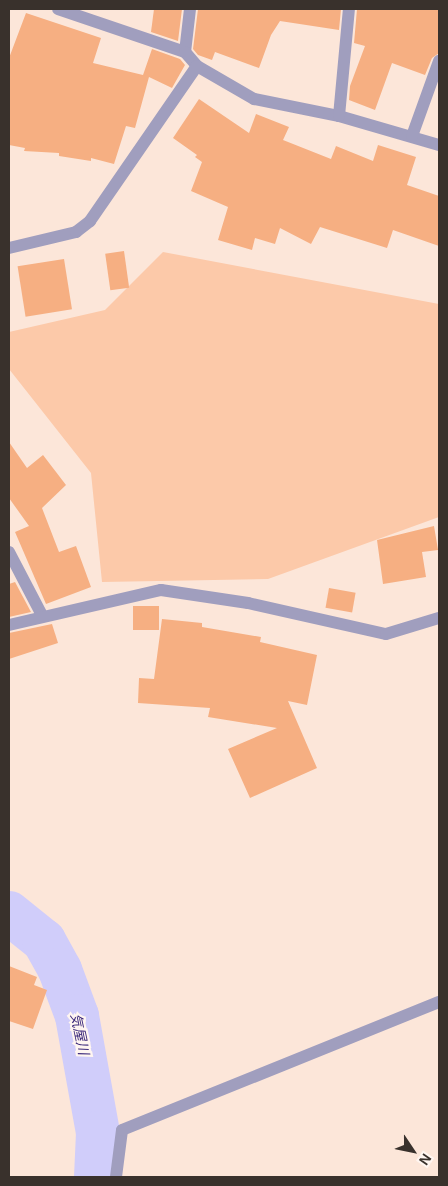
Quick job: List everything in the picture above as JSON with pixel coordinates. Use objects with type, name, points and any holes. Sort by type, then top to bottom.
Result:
[{"type":"street","points":[[58,9],[185,52],[198,66],[254,99],[339,116],[439,144]]},
{"type":"street","points":[[185,52],[190,9]]},
{"type":"street","points":[[339,116],[350,9]]},
{"type":"street","points":[[412,136],[439,61]]},
{"type":"street","points":[[9,248],[76,232],[90,221],[198,66]]},
{"type":"street","points":[[9,552],[42,615]]},
{"type":"street","points":[[9,625],[42,615],[161,590],[248,603],[386,634],[439,618]]},
{"type":"street","points":[[116,1177],[122,1130],[439,1002]]},
{"type":"shaded area","points":[[163,252],[439,304],[439,517],[268,579],[102,582],[91,473],[9,369],[9,332],[105,310]]},
{"type":"building","points":[[154,9],[182,9],[178,41],[151,32]]},
{"type":"building","points":[[198,9],[341,9],[339,30],[280,21],[271,35],[259,68],[215,52],[212,60],[198,55],[193,49]]},
{"type":"building","points":[[357,9],[439,9],[439,53],[432,58],[425,75],[392,63],[375,110],[349,100],[350,86],[365,46],[354,43]]},
{"type":"building","points":[[26,13],[101,38],[93,63],[143,75],[152,49],[180,59],[185,65],[172,88],[149,77],[135,128],[126,126],[114,164],[91,158],[91,161],[59,156],[59,153],[24,151],[25,148],[9,145],[9,58]]},
{"type":"building","points":[[199,99],[249,133],[256,114],[289,127],[283,140],[331,159],[336,146],[373,161],[378,145],[416,157],[407,185],[439,196],[439,246],[393,230],[387,248],[320,227],[311,244],[280,228],[275,244],[255,238],[252,250],[218,240],[228,207],[191,191],[202,162],[195,157],[197,155],[173,138]]},
{"type":"building","points":[[124,251],[129,288],[110,290],[105,254]]},
{"type":"building","points":[[64,259],[72,309],[26,317],[18,266]]},
{"type":"building","points":[[9,442],[27,468],[43,455],[66,485],[42,508],[59,552],[76,546],[91,587],[46,604],[15,532],[29,526],[9,498]]},
{"type":"building","points":[[434,526],[438,550],[422,552],[426,577],[383,584],[377,540]]},
{"type":"building","points":[[15,582],[31,612],[9,617],[9,584]]},
{"type":"building","points":[[329,588],[356,593],[352,612],[326,608]]},
{"type":"building","points":[[133,606],[159,606],[159,630],[133,630]]},
{"type":"building","points":[[162,619],[202,623],[202,627],[261,637],[260,642],[317,655],[307,705],[288,701],[317,768],[250,798],[228,749],[277,728],[208,717],[210,708],[138,703],[139,678],[154,679]]},
{"type":"building","points":[[52,624],[58,643],[9,659],[9,633]]},
{"type":"building","points":[[9,966],[37,977],[34,985],[47,990],[33,1029],[9,1021]]},
{"type":"waterway","name":"気屋川","points":[[9,913],[44,941],[60,970],[77,1016],[98,1133],[96,1177]]}]
